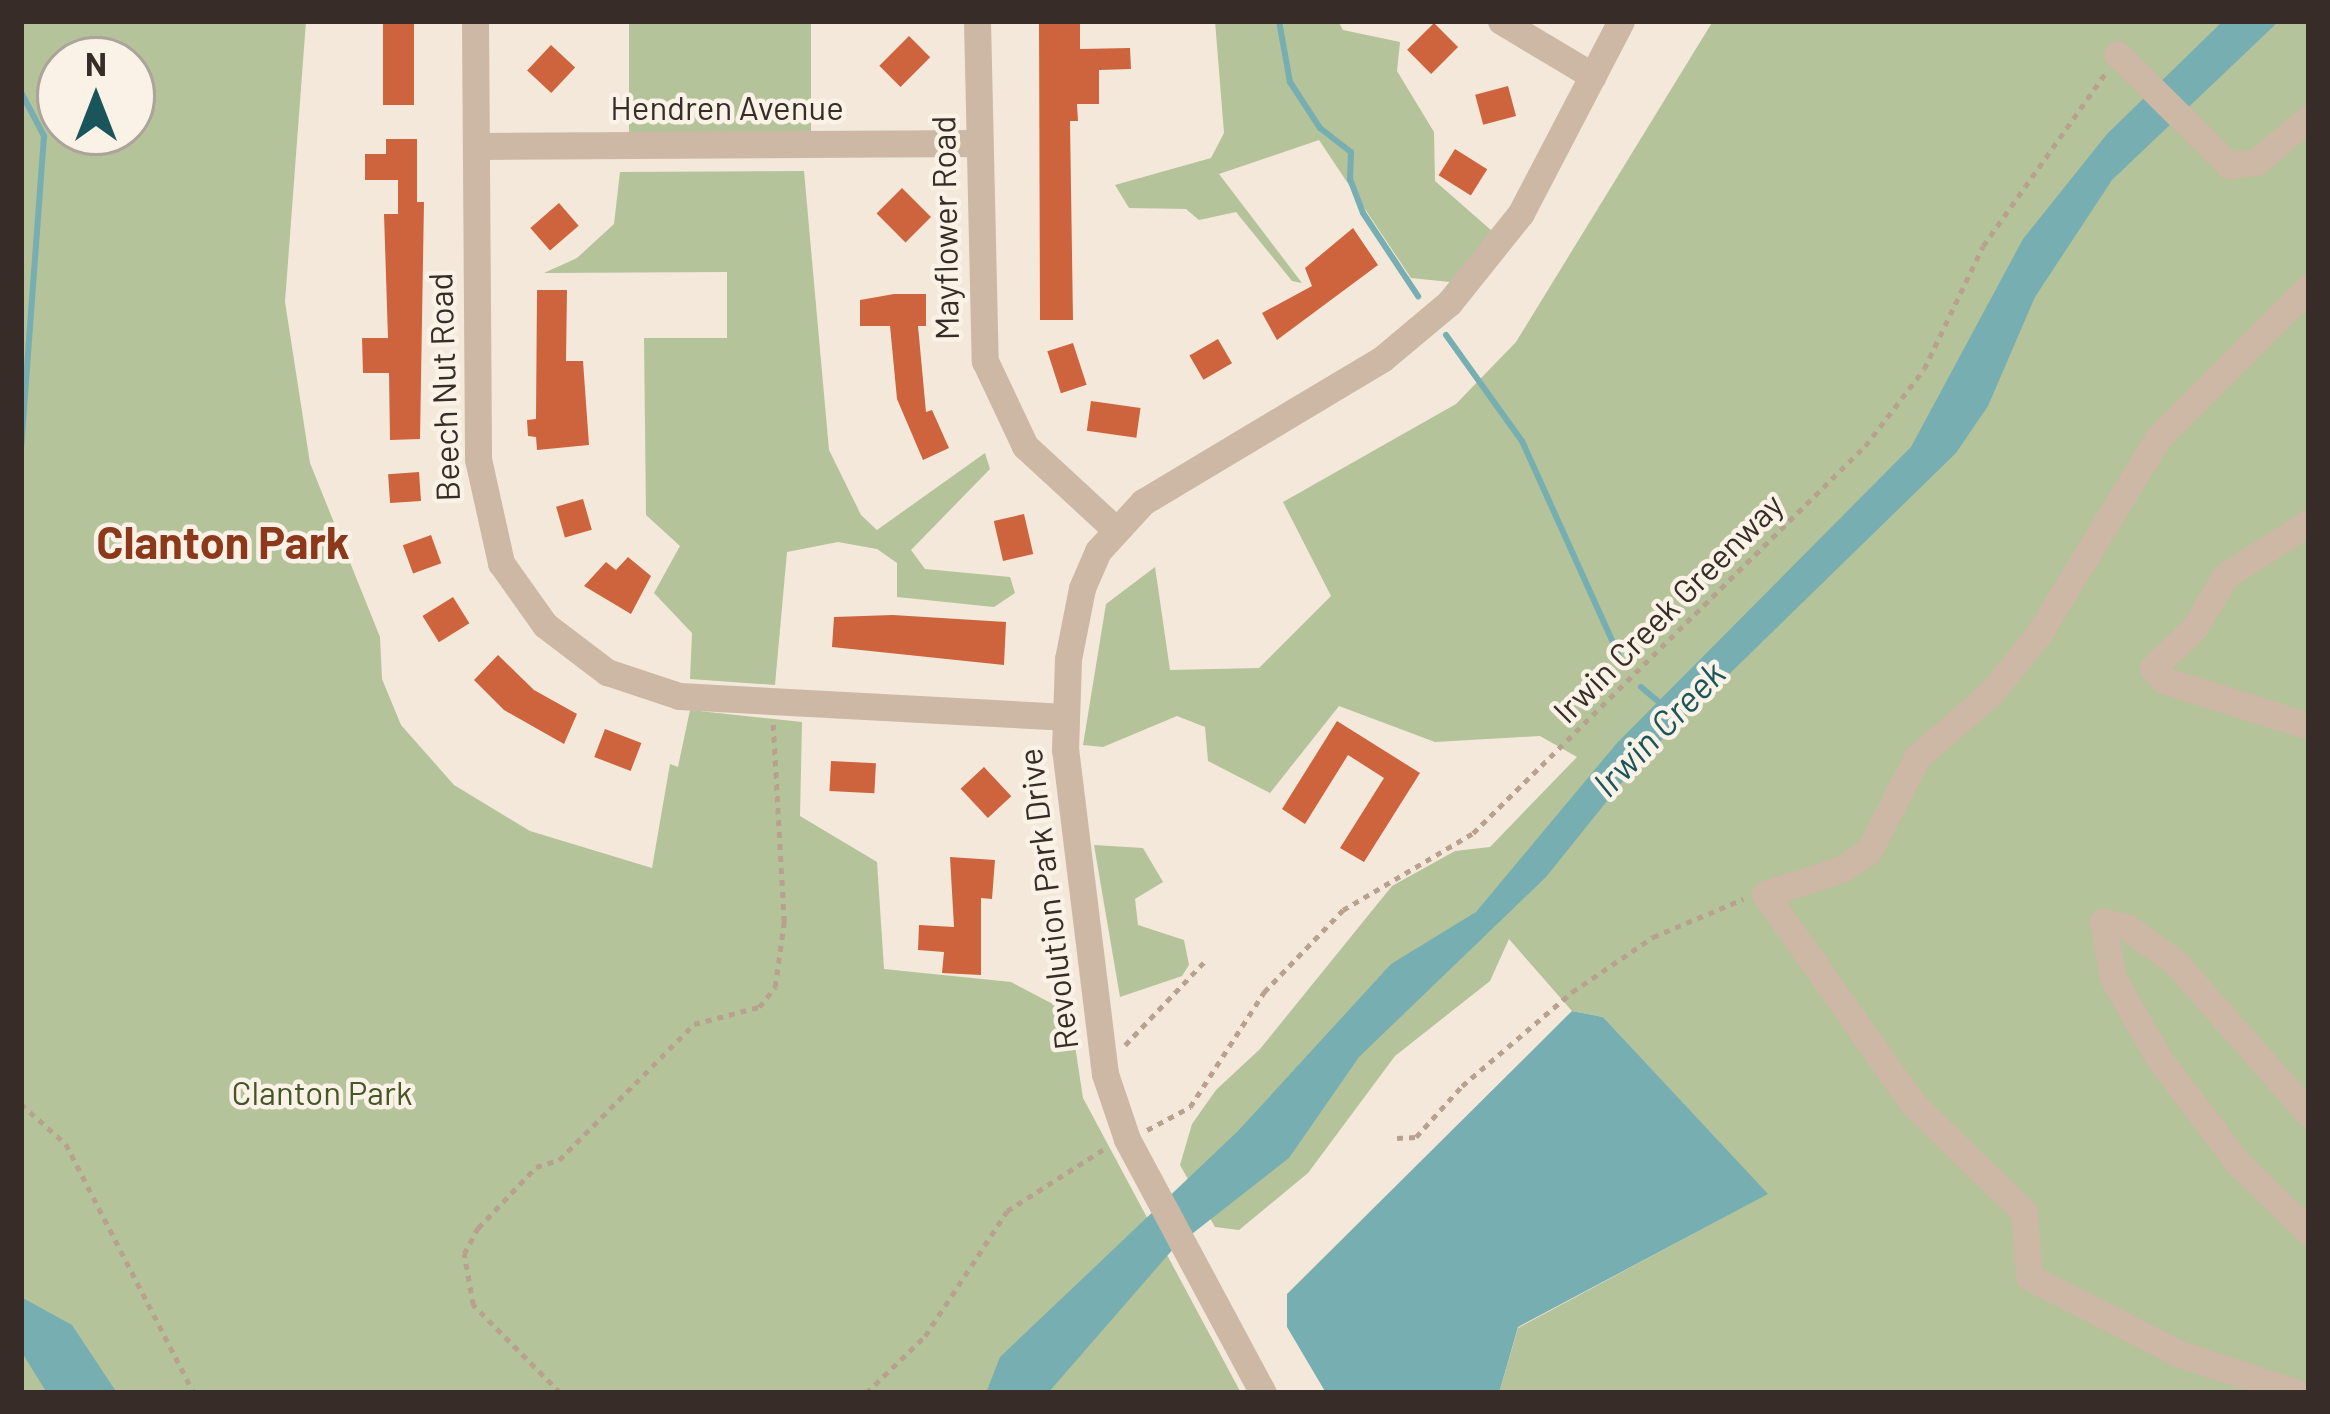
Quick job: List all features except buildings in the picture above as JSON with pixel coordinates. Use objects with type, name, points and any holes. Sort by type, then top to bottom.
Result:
[{"type":"street","name":"Beech Nut Road","points":[[475,21],[476,426],[485,516],[501,563],[545,625],[607,672],[679,696],[1064,717]]},
{"type":"street","name":"Mayflower Road","points":[[977,21],[979,324],[990,380],[1025,446],[1114,529]]},
{"type":"street","points":[[1501,21],[1593,76]]},
{"type":"street","name":"Revolution Park Drive","points":[[1264,1393],[1152,1187],[1105,1074],[1064,717],[1082,588],[1114,529],[1143,502],[1382,359],[1449,303],[1521,213],[1621,21]]},
{"type":"street","points":[[2125,62],[2223,162],[2247,166],[2309,118]]},
{"type":"street","name":"Hendren Avenue","points":[[476,146],[979,143]]},
{"type":"street","points":[[2298,1393],[2180,1354],[2029,1277],[2024,1212],[1912,1104],[1755,882],[1842,868],[1869,850],[1917,757],[1990,694],[2038,635],[2157,439],[2309,287]]},
{"type":"street","points":[[2309,522],[2225,576],[2195,627],[2152,668],[2179,686],[2309,726]]},
{"type":"street","points":[[2309,1114],[2176,962],[2127,927],[2103,922],[2113,977],[2159,1059],[2238,1163],[2309,1232]]},
{"type":"path","name":"Irwin Creek Greenway","points":[[1140,1133],[1181,1114],[1264,992],[1343,910],[1447,852],[1492,816],[1865,446],[1924,370],[1983,246],[2125,62]]},
{"type":"path","points":[[560,1393],[473,1306],[464,1254],[478,1228],[536,1168],[558,1161],[694,1024],[747,1012],[775,987],[784,922],[773,715]]},
{"type":"path","points":[[1397,1138],[1410,1142],[1506,1045],[1653,937],[1755,882]]},
{"type":"path","points":[[1123,1047],[1204,962]]},
{"type":"path","points":[[21,1104],[66,1144],[194,1393]]},
{"type":"path","points":[[866,1393],[925,1336],[1007,1211],[1058,1171],[1114,1144]]},
{"type":"green space","name":"Clanton Park","points":[[21,21],[306,21],[285,302],[310,463],[380,637],[382,679],[401,725],[454,785],[530,831],[652,868],[670,764],[678,767],[690,710],[802,722],[800,816],[877,862],[884,969],[1011,982],[1070,1013],[1083,1098],[1241,1393],[21,1393]]},
{"type":"green space","points":[[629,21],[811,21],[811,133],[629,133]]},
{"type":"green space","points":[[1215,21],[1338,21],[1343,30],[1400,42],[1397,71],[1434,132],[1435,181],[1492,231],[1450,282],[1411,278],[1319,140],[1219,174],[1302,283],[1292,281],[1236,212],[1199,220],[1186,209],[1129,208],[1115,185],[1211,158],[1224,133]]},
{"type":"green space","points":[[1713,21],[2309,21],[2309,1393],[1499,1393],[1518,1328],[1767,1194],[1603,1017],[1572,1011],[1509,939],[1490,981],[1395,1056],[1308,1173],[1239,1230],[1215,1227],[1180,1165],[1192,1124],[1216,1090],[1260,1049],[1392,886],[1455,851],[1490,847],[1577,757],[1540,736],[1435,742],[1339,706],[1270,793],[1208,761],[1205,727],[1177,716],[1103,747],[1083,745],[1106,604],[1155,567],[1170,670],[1259,668],[1331,596],[1283,502],[1456,404],[1516,342]]},
{"type":"green space","points":[[804,171],[829,450],[861,515],[877,530],[985,453],[990,469],[911,550],[925,569],[1010,577],[1015,593],[994,607],[897,597],[897,563],[877,549],[838,542],[787,552],[775,685],[690,679],[692,633],[654,593],[680,546],[646,515],[644,338],[727,338],[727,272],[544,273],[577,258],[614,224],[620,172]]},
{"type":"green space","points":[[1094,845],[1143,848],[1163,882],[1135,899],[1138,925],[1184,940],[1189,965],[1182,976],[1120,997]]},
{"type":"water","name":"Irwin Creek","points":[[2223,21],[2279,21],[2112,180],[2035,297],[1988,406],[1956,453],[1636,765],[1546,877],[1359,1057],[1289,1158],[1174,1248],[1048,1393],[986,1393],[1000,1357],[1238,1131],[1391,964],[1476,912],[1617,743],[1911,447],[2023,239],[2107,134]]},
{"type":"water","points":[[1572,1011],[1603,1017],[1768,1194],[1518,1327],[1499,1393],[1326,1393],[1287,1327],[1287,1294]]},
{"type":"water","points":[[21,1297],[72,1325],[117,1393],[47,1393],[21,1351]]},
{"type":"waterway","points":[[1279,21],[1290,82],[1320,128],[1351,152],[1350,179],[1363,213],[1418,296]]},
{"type":"waterway","points":[[21,92],[44,136],[21,448]]},
{"type":"waterway","points":[[1446,335],[1522,441],[1624,667]]},
{"type":"waterway","name":"Irwin Creek","points":[[1641,687],[1661,704]]},
{"type":"district","name":"Clanton Park","points":[[223,542]]}]
